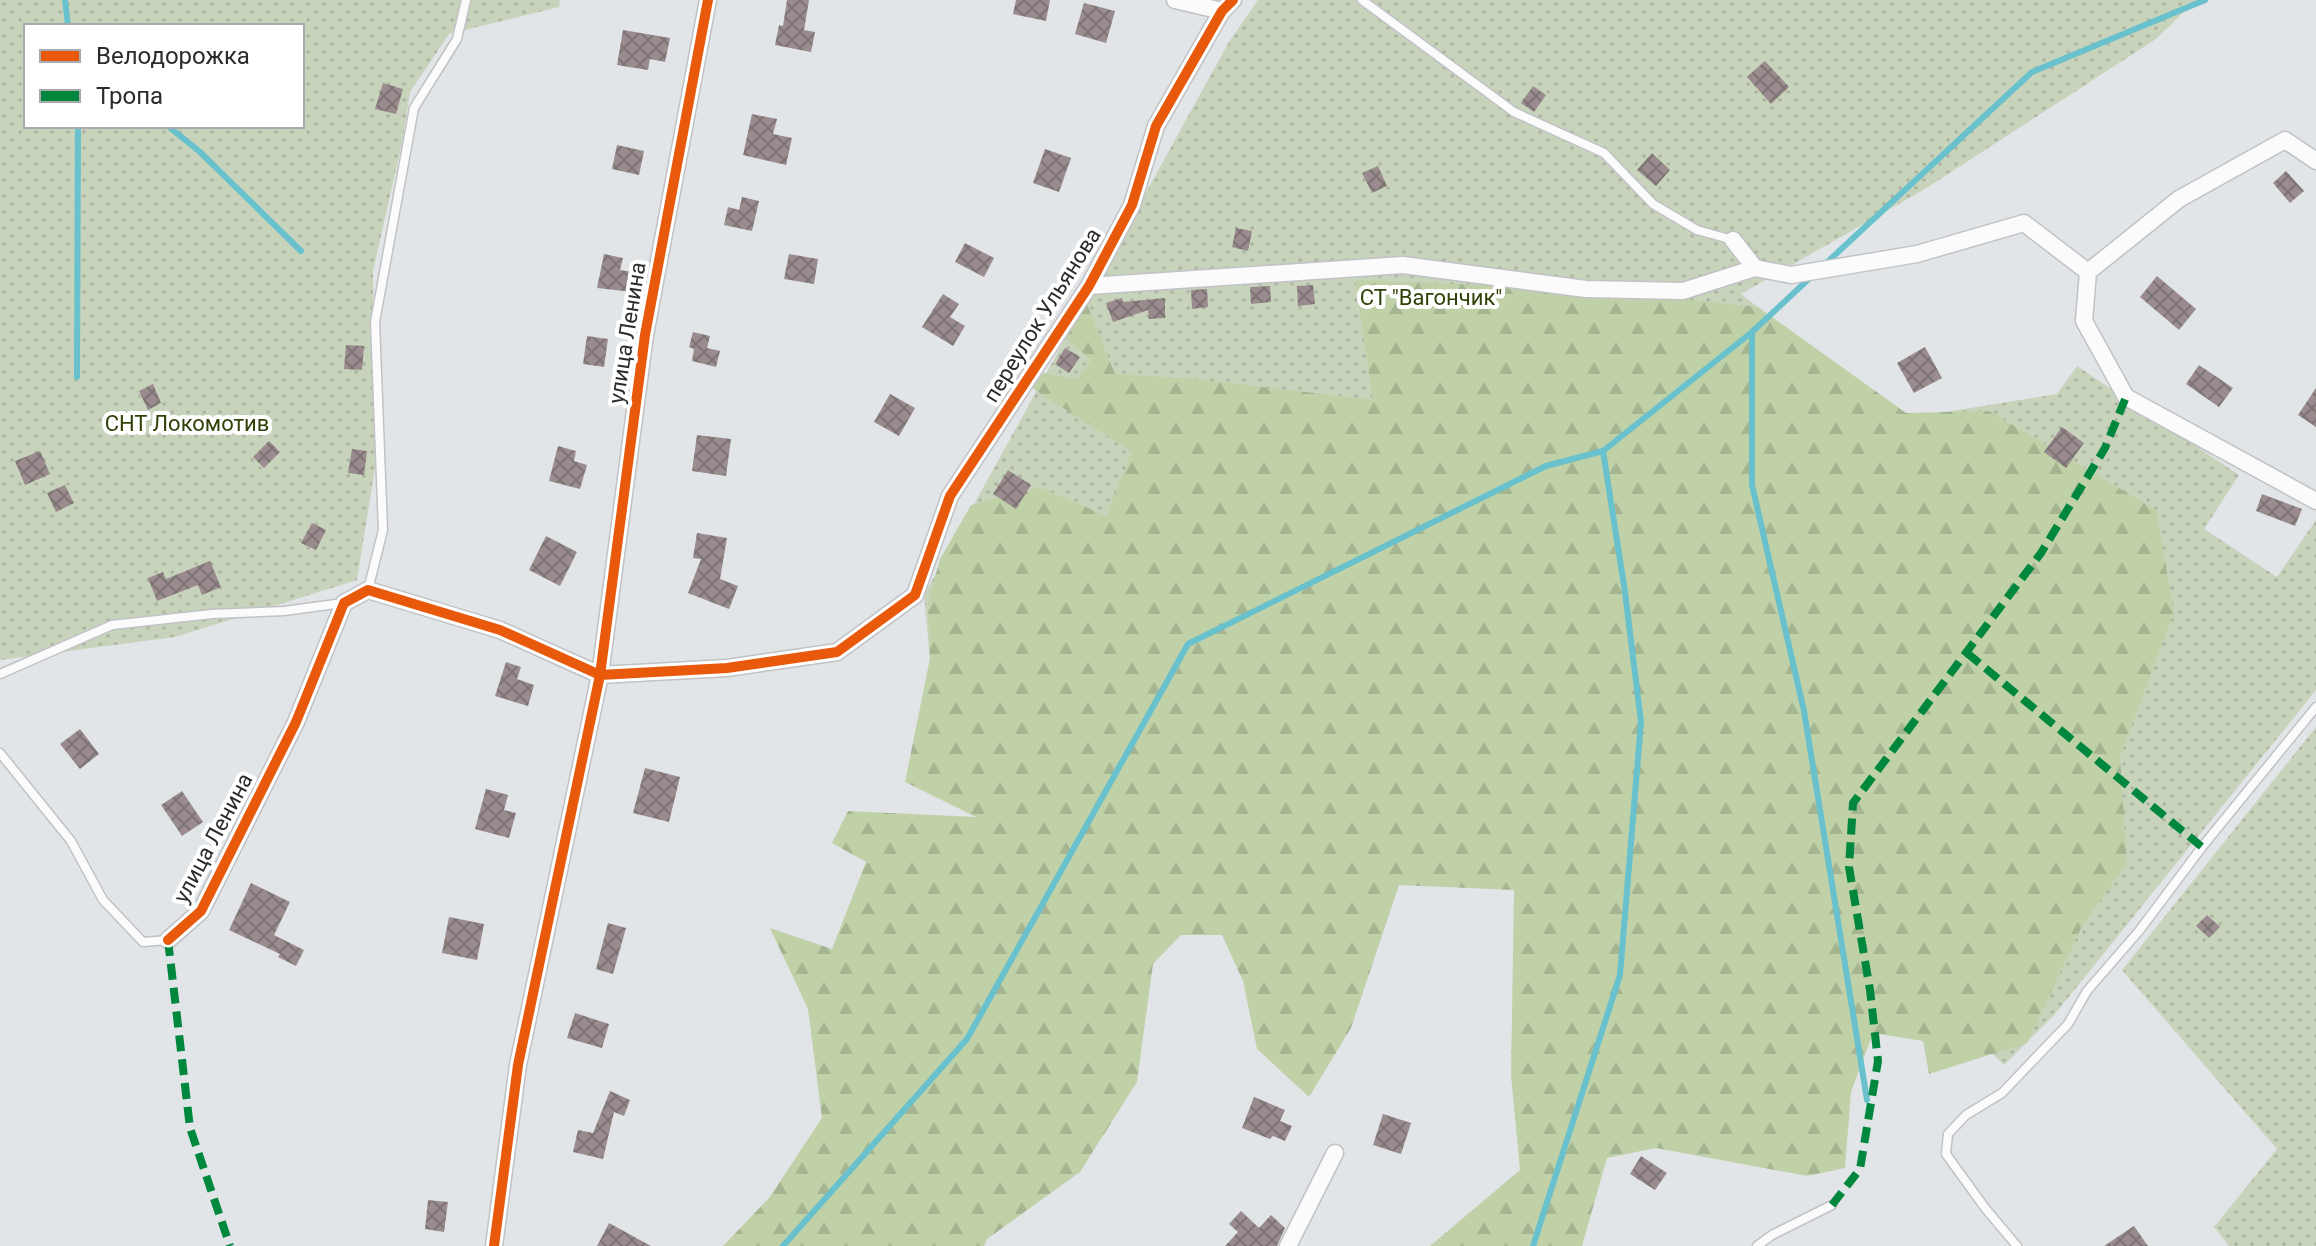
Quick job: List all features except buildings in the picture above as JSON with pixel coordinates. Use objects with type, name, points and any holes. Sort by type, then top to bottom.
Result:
[{"type":"street","name":"улица Ленина","points":[[494,1246],[518,1065],[600,675],[645,335],[708,0]]},
{"type":"street","name":"переулок Ульянова","points":[[600,675],[727,668],[837,652],[915,595],[950,496],[1089,286],[1132,205],[1156,126],[1228,6],[1175,0]]},
{"type":"street","points":[[2316,161],[2285,140],[2179,199],[2088,272],[2084,321],[2126,397],[2316,501]]},
{"type":"street","points":[[1089,286],[1403,265],[1586,289],[1683,291],[1755,268],[1791,275],[1917,254],[2024,223],[2088,272]]},
{"type":"street","points":[[1733,240],[1755,268]]},
{"type":"street","points":[[344,603],[368,590],[500,630],[600,675]]},
{"type":"street","name":"улица Ленина","points":[[168,940],[201,911],[296,722],[344,603]]},
{"type":"street","points":[[1288,1246],[1335,1153]]},
{"type":"lane","points":[[368,590],[383,530],[375,322],[414,108],[457,39],[466,0]]},
{"type":"lane","points":[[1362,0],[1514,112],[1604,153],[1653,204],[1697,230],[1733,240]]},
{"type":"lane","points":[[0,674],[112,625],[344,603]]},
{"type":"lane","points":[[2017,1246],[1946,1154],[1948,1134],[1966,1115],[2002,1093],[2068,1024],[2087,991],[2139,931],[2202,847],[2316,707]]},
{"type":"lane","points":[[0,753],[71,841],[103,900],[143,942],[168,940]]},
{"type":"lane","points":[[1757,1246],[1772,1235],[1832,1205]]},
{"type":"green space","name":"СНТ Локомотив","points":[[0,0],[560,0],[559,7],[449,34],[410,92],[402,143],[373,271],[375,468],[357,580],[175,637],[0,660]]},
{"type":"green space","name":"СТ \"Вагончик\"","points":[[1258,0],[2196,0],[2156,39],[1925,189],[1741,294],[1902,419],[2057,394],[2077,366],[2239,475],[2204,529],[2277,577],[2316,520],[2316,690],[2055,1014],[2004,1065],[1881,948],[940,766],[924,595],[1229,42]]},
{"type":"green space","points":[[1355,280],[1586,289],[1758,307],[1906,413],[1989,411],[2156,510],[2174,612],[2120,757],[2127,863],[2081,928],[2027,1043],[1929,1074],[1923,1041],[1873,1033],[1851,1092],[1845,1168],[1807,1176],[1656,1148],[1607,1158],[1582,1246],[1430,1246],[1520,1170],[1511,1075],[1514,890],[1399,885],[1351,1028],[1309,1097],[1257,1049],[1243,981],[1222,935],[1181,935],[1153,964],[1137,1082],[1080,1172],[987,1239],[984,1246],[723,1246],[769,1198],[822,1118],[808,1009],[770,928],[832,949],[866,862],[832,843],[848,811],[976,817],[905,782],[930,658],[928,604],[940,559],[971,505],[1040,487],[1106,516],[1132,452],[1029,386],[1040,372],[1078,379],[1091,360],[1063,335],[1083,294],[1115,374],[1195,379],[1373,400]]},
{"type":"green space","points":[[2316,727],[2316,1246],[2229,1246],[2214,1227],[2277,1149],[2122,970]]},
{"type":"waterway","points":[[65,0],[68,24]]},
{"type":"waterway","points":[[1823,266],[2032,72],[2205,0]]},
{"type":"waterway","points":[[77,377],[78,128]]},
{"type":"waterway","points":[[170,128],[200,152],[301,251]]},
{"type":"waterway","points":[[783,1246],[967,1039],[1188,644],[1546,466],[1603,451],[1752,332],[1812,276]]},
{"type":"waterway","points":[[1752,332],[1752,485],[1804,711],[1867,1100]]},
{"type":"waterway","points":[[1533,1246],[1620,975],[1641,722],[1603,451]]},
{"type":"marked path","points":[[1832,1205],[1860,1169],[1878,1061],[1870,990],[1849,867],[1853,803],[2041,553],[2105,448],[2126,397]]},
{"type":"marked path","points":[[1967,653],[2202,847]]},
{"type":"marked path","points":[[168,940],[190,1128],[230,1246]]},
{"type":"cycle path","points":[[494,1246],[518,1065],[600,675],[645,335],[708,0]]},
{"type":"cycle path","points":[[168,940],[201,911],[296,722],[344,603],[368,590],[500,630],[600,675],[727,668],[837,652],[915,595],[950,496],[1089,286],[1132,205],[1156,126],[1222,11],[1233,0]]}]
